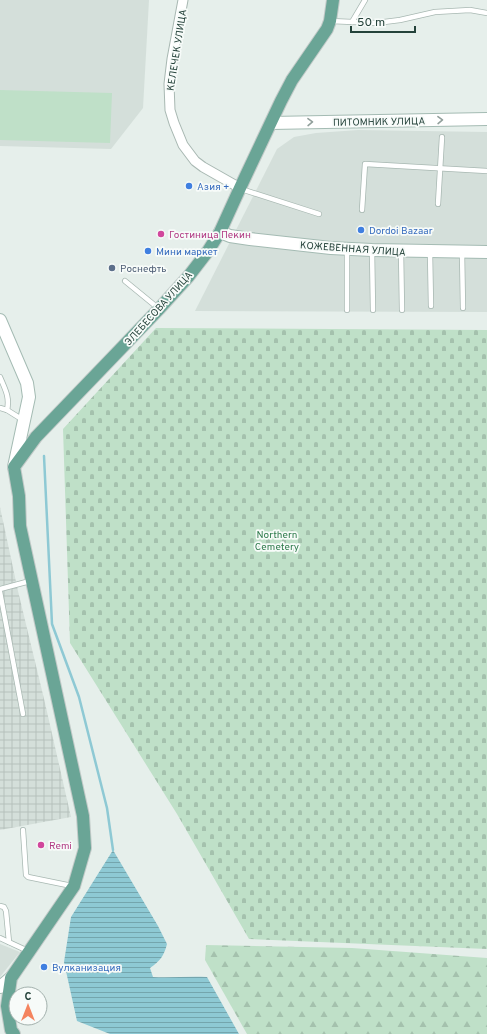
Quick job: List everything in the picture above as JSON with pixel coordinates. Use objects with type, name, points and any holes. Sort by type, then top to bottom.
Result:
[{"type":"main road","name":"ЭЛЕБЕСОВА УЛИЦА","points":[[14,467],[36,437],[159,309],[200,262],[220,232],[270,123],[292,80],[327,29],[330,21],[333,0]]},
{"type":"main road","points":[[14,467],[19,496],[20,526],[83,816],[85,848],[74,886],[11,978],[7,1006],[11,1030],[14,1034]]},
{"type":"street","name":"КЕЛЕЧЕК УЛИЦА","points":[[183,0],[169,84],[170,110],[183,145],[195,161],[240,188]]},
{"type":"street","name":"ПИТОМНИК УЛИЦА","points":[[270,123],[487,119]]},
{"type":"street","name":"КОЖЕВЕННАЯ УЛИЦА","points":[[220,232],[230,236],[250,239],[347,249],[430,252],[487,252]]},
{"type":"street","points":[[0,320],[27,383],[29,397],[14,467]]},
{"type":"street","points":[[0,987],[11,978]]},
{"type":"lane","points":[[352,22],[365,0]]},
{"type":"lane","points":[[330,21],[376,24],[435,12],[470,10],[487,12]]},
{"type":"lane","points":[[438,204],[442,136]]},
{"type":"lane","points":[[362,210],[365,164],[487,171]]},
{"type":"lane","points":[[240,188],[319,214]]},
{"type":"lane","points":[[347,249],[347,310]]},
{"type":"lane","points":[[372,250],[373,310]]},
{"type":"lane","points":[[401,251],[402,310]]},
{"type":"lane","points":[[430,252],[431,306]]},
{"type":"lane","points":[[462,252],[463,308]]},
{"type":"lane","points":[[125,281],[159,309]]},
{"type":"lane","points":[[0,377],[7,392],[9,403],[7,410]]},
{"type":"lane","points":[[0,408],[7,410],[24,421]]},
{"type":"lane","points":[[0,589],[32,580]]},
{"type":"lane","points":[[0,592],[23,714]]},
{"type":"lane","points":[[23,830],[26,875],[28,877],[74,886]]},
{"type":"lane","points":[[0,906],[4,907],[6,910],[9,942]]},
{"type":"lane","points":[[0,938],[30,952]]},
{"type":"shaded area","points":[[0,0],[149,0],[143,108],[111,149],[0,146]]},
{"type":"shaded area","name":"Dordoi Bazaar","points":[[358,130],[487,132],[487,312],[195,311],[277,149],[294,137],[316,133]]},
{"type":"shaded area","points":[[0,507],[18,591],[71,817],[0,830]]},
{"type":"shaded area","points":[[0,944],[20,952],[0,977]]},
{"type":"green space","points":[[0,90],[112,93],[110,143],[0,140]]},
{"type":"green space","name":"Northern Cemetery","points":[[156,328],[487,330],[487,949],[249,939],[177,814],[70,643],[63,429]]},
{"type":"green space","points":[[206,945],[352,948],[487,958],[487,1034],[247,1034],[205,960]]},
{"type":"water","points":[[113,850],[167,944],[161,958],[150,968],[153,977],[207,977],[239,1034],[110,1034],[77,1021],[64,962],[71,917]]},
{"type":"waterway","points":[[44,456],[52,624],[79,697],[107,808],[113,850]]},
{"type":"place","name":"Азия +","points":[[189,186]]},
{"type":"place","name":"Dordoi Bazaar","points":[[361,230]]},
{"type":"place","name":"Гостиница Пекин","points":[[161,234]]},
{"type":"place","name":"Мини маркет","points":[[148,251]]},
{"type":"place","name":"Роснефть","points":[[112,268]]},
{"type":"place","name":"Remi","points":[[41,845]]},
{"type":"place","name":"Вулканизация","points":[[44,967]]}]
